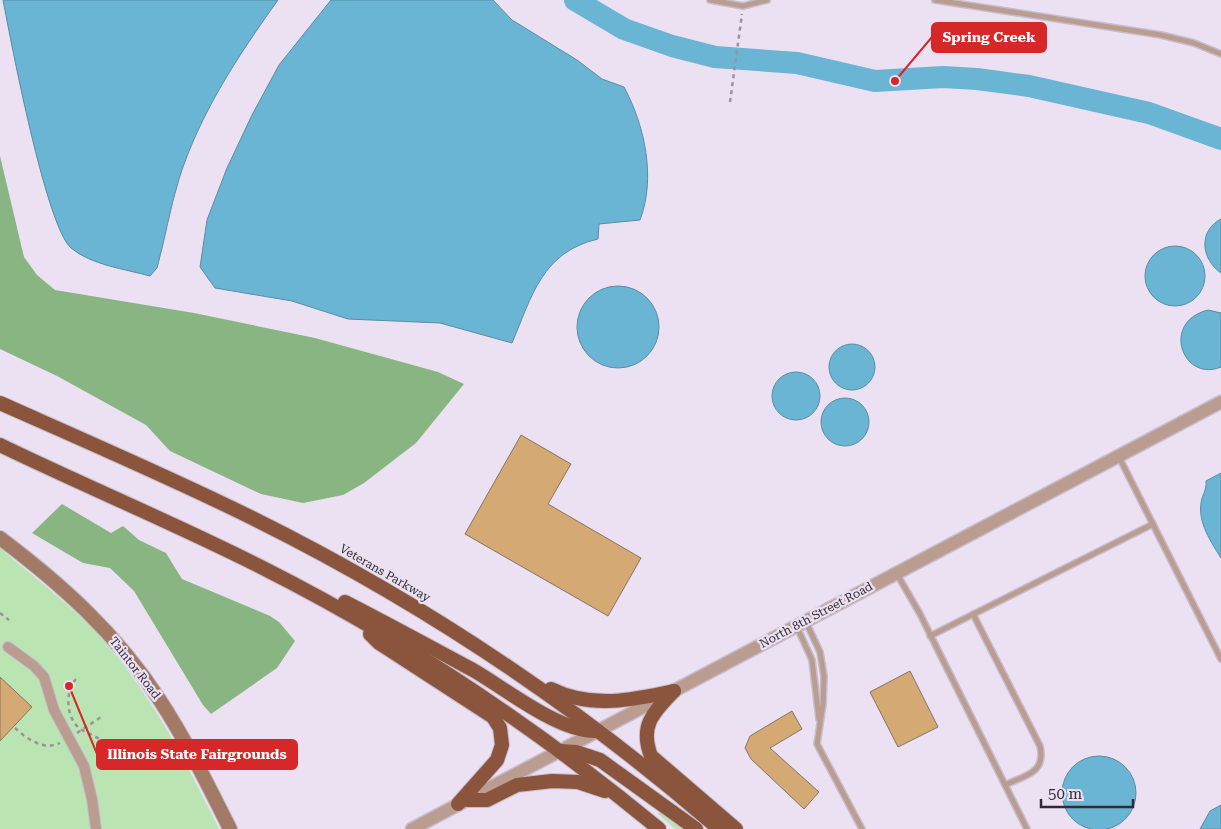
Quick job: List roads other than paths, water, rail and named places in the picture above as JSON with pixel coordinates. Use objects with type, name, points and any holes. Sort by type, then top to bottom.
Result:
[{"type":"highway","name":"Veterans Parkway","points":[[0,402],[248,516],[411,605],[510,669],[598,731],[719,829]]},
{"type":"highway","points":[[0,445],[252,563],[354,617],[440,670],[559,751],[659,829]]},
{"type":"highway","points":[[318,597],[342,601],[377,618],[474,671],[556,721],[578,730],[598,731]]},
{"type":"highway","points":[[354,617],[379,643],[455,692],[498,723],[502,738],[498,760],[462,802]]},
{"type":"highway","points":[[510,669],[564,696],[594,701],[634,700],[674,691]]},
{"type":"highway","points":[[674,691],[656,710],[649,724],[646,741],[650,756],[736,829]]},
{"type":"highway","points":[[559,751],[576,752],[600,760],[696,829]]},
{"type":"highway","points":[[462,802],[486,800],[517,785],[552,781],[578,782],[620,797]]},
{"type":"main road","name":"Taintor Road","points":[[0,538],[50,575],[95,618],[131,661],[173,723],[230,829]]},
{"type":"street","name":"North 8th Street Road","points":[[412,829],[1221,402]]},
{"type":"street","points":[[8,646],[34,666],[44,677],[54,710],[84,766],[92,799],[96,829]]},
{"type":"lane","points":[[710,0],[743,6],[767,0]]},
{"type":"lane","points":[[935,0],[1160,34],[1194,43],[1221,54]]},
{"type":"lane","points":[[1119,457],[1221,660]]},
{"type":"lane","points":[[930,636],[1153,524]]},
{"type":"lane","points":[[896,573],[930,636],[1027,829]]},
{"type":"lane","points":[[973,614],[1040,746],[1042,755],[1041,763],[1037,769],[1005,785]]},
{"type":"lane","points":[[801,624],[812,660],[820,722]]},
{"type":"lane","points":[[801,624],[822,658],[824,686],[817,744],[862,829]]},
{"type":"water","points":[[3,0],[278,0],[221,86],[198,131],[179,179],[157,268],[150,276],[88,259],[71,248],[61,233],[51,206],[31,132]]},
{"type":"water","points":[[331,0],[493,0],[512,20],[577,60],[602,79],[624,87],[638,118],[646,152],[647,187],[645,204],[640,220],[599,224],[598,239],[579,245],[551,265],[533,293],[512,343],[440,323],[348,319],[292,301],[215,288],[200,267],[207,220],[227,168],[252,115],[279,65]]},
{"type":"water","points":[[1221,219],[1221,273],[1209,260],[1205,245],[1208,231]]},
{"type":"water","points":[[1175,246],[1192,251],[1200,259],[1205,276],[1200,293],[1192,301],[1175,306],[1158,301],[1150,293],[1145,276],[1150,259],[1158,251]]},
{"type":"water","points":[[618,286],[634,289],[647,298],[656,311],[659,327],[656,343],[647,356],[634,365],[618,368],[602,365],[589,356],[580,343],[577,327],[580,311],[589,298],[602,289]]},
{"type":"water","points":[[1208,310],[1221,313],[1221,367],[1208,370],[1196,367],[1188,359],[1182,349],[1181,338],[1184,326],[1193,317]]},
{"type":"water","points":[[857,344],[869,350],[874,358],[874,376],[869,384],[861,389],[847,390],[835,384],[830,376],[829,362],[835,350],[843,345]]},
{"type":"water","points":[[791,372],[801,372],[813,379],[820,391],[820,401],[813,413],[801,420],[791,420],[783,416],[776,409],[772,401],[772,391],[776,383],[783,376]]},
{"type":"water","points":[[845,398],[854,400],[862,405],[867,413],[869,422],[867,431],[862,439],[854,444],[845,446],[836,444],[828,439],[823,431],[821,422],[823,413],[828,405],[836,400]]},
{"type":"water","points":[[1221,473],[1221,558],[1203,525],[1201,503],[1206,481]]},
{"type":"water","points":[[1099,756],[1120,762],[1130,772],[1136,793],[1130,814],[1120,824],[1099,830],[1078,824],[1068,814],[1062,793],[1068,772],[1078,762]]},
{"type":"water","points":[[1221,805],[1221,829],[1200,829],[1210,811]]},
{"type":"waterway","points":[[575,0],[624,29],[672,46],[715,57],[797,63],[875,81],[943,77],[977,79],[1029,86],[1149,113],[1221,139]]},
{"type":"place","name":"Spring Creek","points":[[895,81]]},
{"type":"place","name":"Illinois State Fairgrounds","points":[[69,686]]}]
